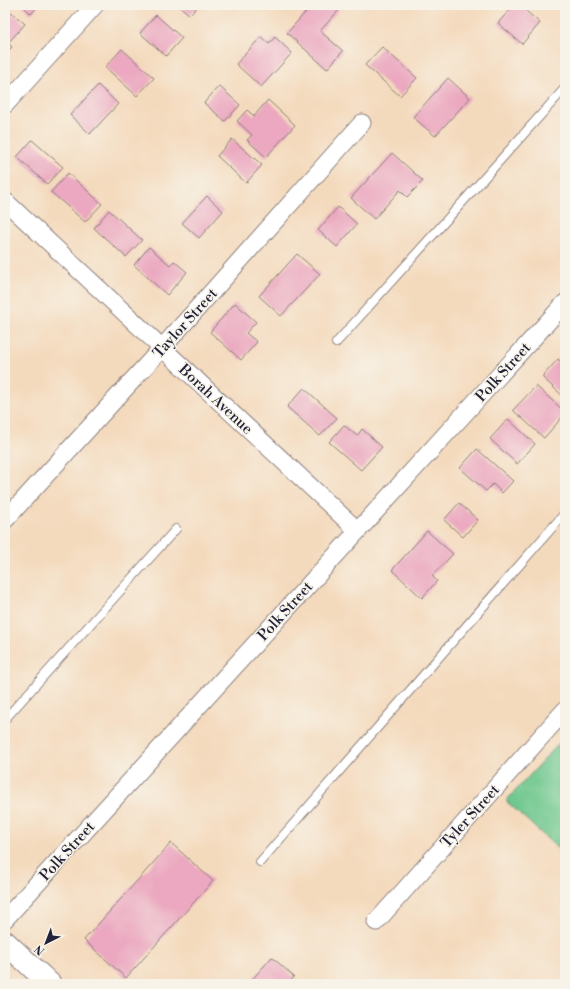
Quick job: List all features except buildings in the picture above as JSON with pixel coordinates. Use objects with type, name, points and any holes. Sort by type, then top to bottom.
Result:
[{"type":"street","points":[[5,105],[95,5]]},
{"type":"street","name":"Taylor Street","points":[[5,520],[162,348],[362,123]]},
{"type":"street","name":"Borah Avenue","points":[[5,201],[358,531]]},
{"type":"street","name":"Polk Street","points":[[5,919],[565,303]]},
{"type":"street","name":"Tyler Street","points":[[376,922],[565,710]]},
{"type":"street","points":[[5,942],[50,984]]},
{"type":"lane","points":[[336,343],[565,88]]},
{"type":"lane","points":[[260,862],[565,513]]},
{"type":"lane","points":[[5,719],[176,529]]},
{"type":"green space","points":[[565,737],[565,855],[506,801]]}]
